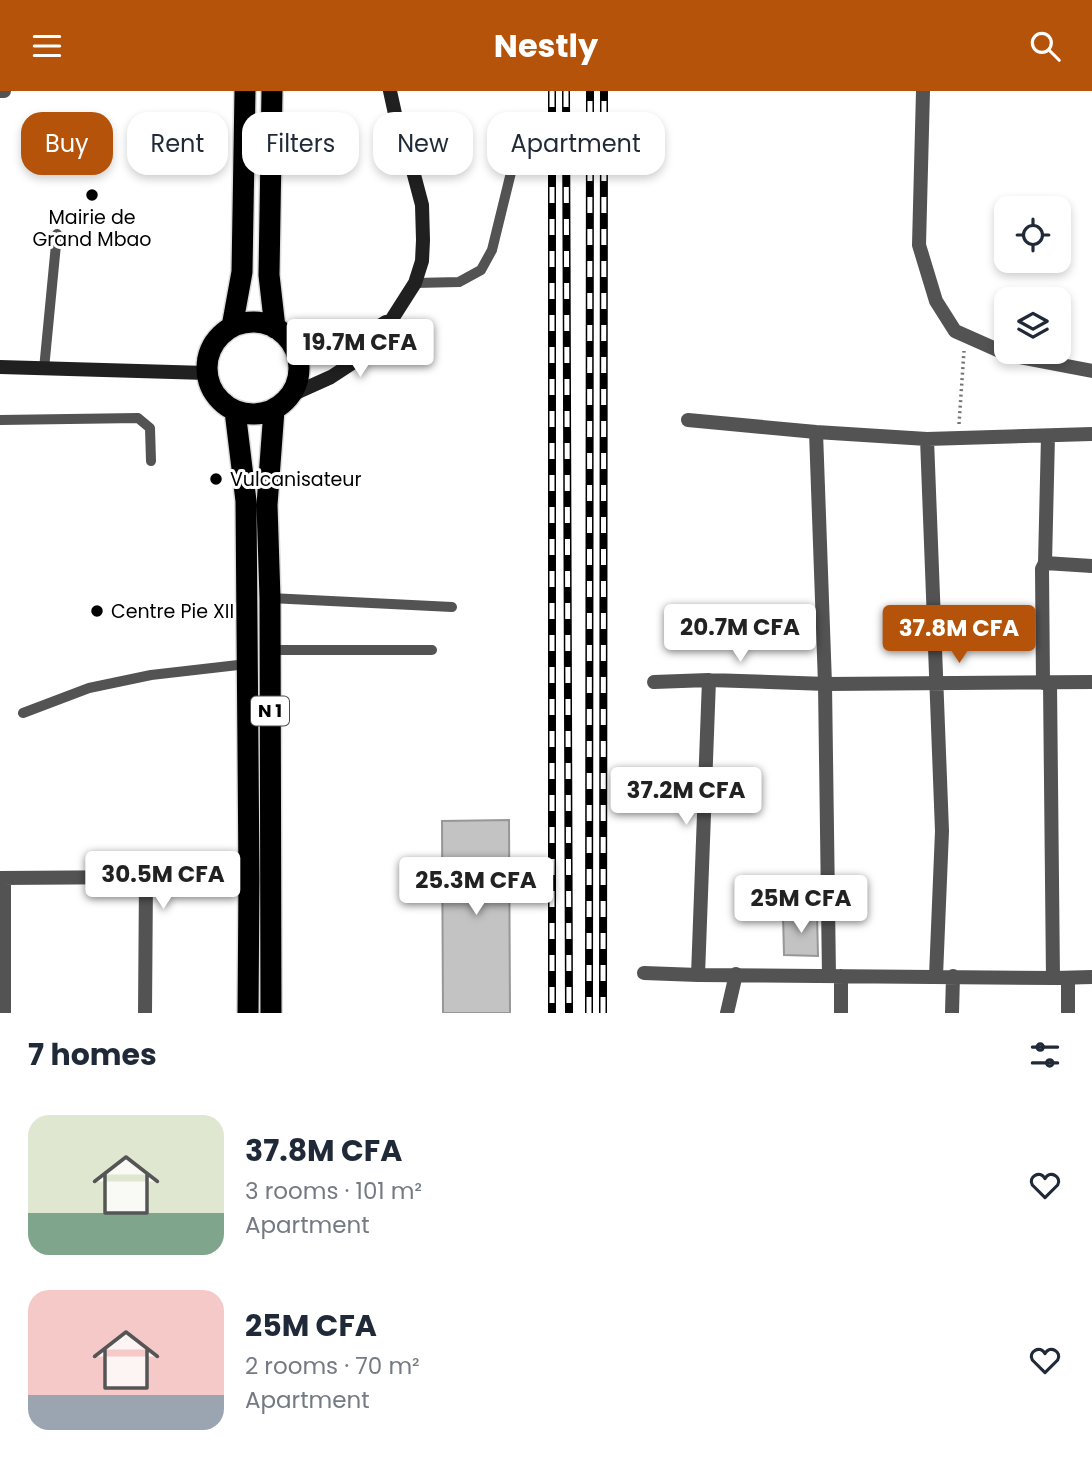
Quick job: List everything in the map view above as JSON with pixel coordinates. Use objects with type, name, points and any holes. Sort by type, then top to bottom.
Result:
[{"type":"highway","points":[[232,327],[242,272],[245,91]]},
{"type":"highway","points":[[272,91],[269,275],[275,328]]},
{"type":"highway","points":[[242,323],[265,323],[275,328],[292,342],[297,352],[299,370],[296,385],[284,404],[274,410],[253,415],[234,411],[214,394],[207,373],[210,351],[222,333],[242,323]]},
{"type":"highway","name":"N 1","points":[[271,1013],[270,598],[267,505],[274,410]]},
{"type":"highway","name":"N 1","points":[[234,411],[246,501],[248,1013]]},
{"type":"street","points":[[291,395],[331,377],[360,358],[378,341],[415,283],[422,261],[422,205],[399,132],[390,91]]},
{"type":"street","points":[[923,91],[919,246],[936,301],[955,331],[1009,355],[1092,371]]},
{"type":"street","points":[[292,342],[325,350],[344,348],[390,320]]},
{"type":"street","points":[[0,367],[207,373]]},
{"type":"street","points":[[688,420],[927,439],[1092,435]]},
{"type":"street","points":[[816,432],[835,976],[841,1013]]},
{"type":"street","points":[[1048,436],[1045,563],[1042,569],[1053,978]]},
{"type":"street","points":[[927,439],[942,831],[936,976]]},
{"type":"street","points":[[1045,563],[1092,566]]},
{"type":"street","points":[[698,975],[709,680]]},
{"type":"street","points":[[654,682],[1092,682]]},
{"type":"street","points":[[145,1013],[146,877]]},
{"type":"street","points":[[4,1013],[2,879],[249,879]]},
{"type":"street","points":[[644,973],[1092,977]]},
{"type":"street","points":[[727,1013],[736,974]]},
{"type":"street","points":[[952,1013],[953,977]]},
{"type":"street","points":[[1068,978],[1069,1013]]},
{"type":"lane","points":[[415,283],[459,282],[481,270],[492,250],[510,175]]},
{"type":"lane","points":[[44,369],[57,234]]},
{"type":"lane","points":[[0,419],[138,418],[150,428],[151,461]]},
{"type":"lane","points":[[270,598],[452,607]]},
{"type":"lane","points":[[270,650],[432,650]]},
{"type":"lane","points":[[23,713],[89,688],[151,675],[247,664]]},
{"type":"path","points":[[957,438],[965,335]]},
{"type":"building","points":[[509,820],[510,1013],[443,1013],[442,821]]},
{"type":"building","points":[[783,914],[817,914],[818,956],[784,955]]},
{"type":"railway","points":[[552,91],[552,1013]]},
{"type":"railway","points":[[566,91],[569,1013]]},
{"type":"railway","points":[[589,1013],[590,91]]},
{"type":"railway","points":[[603,1013],[604,91]]},
{"type":"place","name":"Mairie de Grand Mbao","points":[[92,195]]},
{"type":"place","name":"Vulcanisateur","points":[[216,479]]},
{"type":"place","name":"Centre Pie XII","points":[[97,611]]}]
